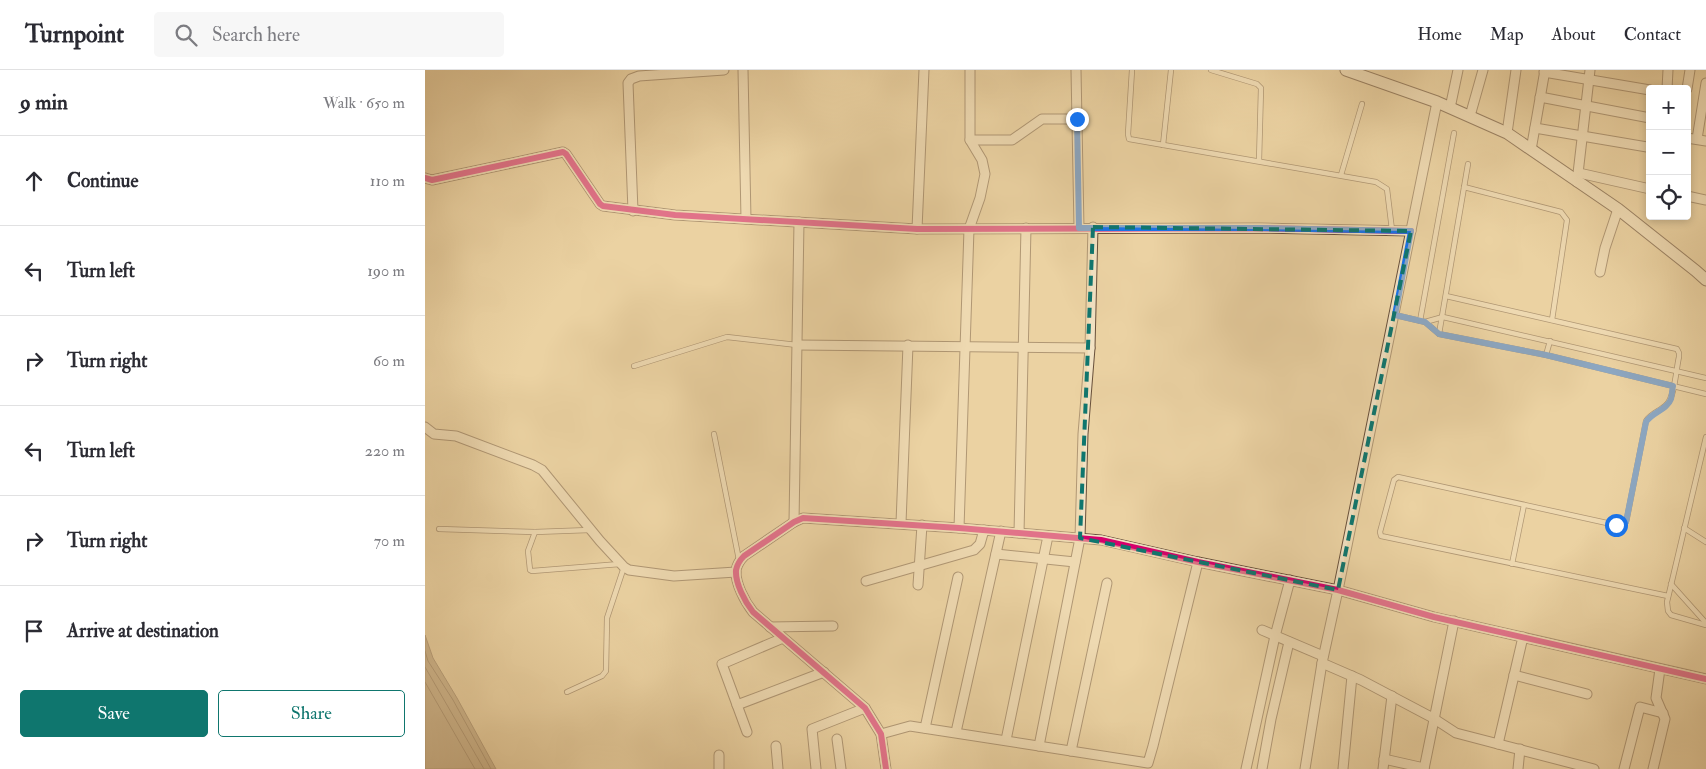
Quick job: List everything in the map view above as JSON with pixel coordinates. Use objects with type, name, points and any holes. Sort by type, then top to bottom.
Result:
[{"type":"street","points":[[633,210],[629,83],[631,79],[639,76],[723,70]]},
{"type":"street","points":[[743,70],[746,219]]},
{"type":"street","points":[[917,229],[924,70]]},
{"type":"street","points":[[959,528],[969,229],[981,198],[985,174],[982,160],[970,140],[970,70]]},
{"type":"street","points":[[1077,70],[1079,228]]},
{"type":"street","points":[[1346,70],[1437,102],[1507,133],[1531,150],[1578,178],[1706,280]]},
{"type":"street","points":[[1450,108],[1458,70]]},
{"type":"street","points":[[1470,116],[1483,70]]},
{"type":"street","points":[[1507,133],[1517,70]]},
{"type":"street","points":[[1667,70],[1667,85]]},
{"type":"street","points":[[1688,85],[1690,70]]},
{"type":"street","points":[[1531,150],[1545,71],[1589,75],[1646,89]]},
{"type":"street","points":[[1578,178],[1589,75]]},
{"type":"street","points":[[1702,140],[1706,83]]},
{"type":"street","points":[[1540,97],[1646,117]]},
{"type":"street","points":[[1305,769],[1322,659],[1395,315],[1437,102]]},
{"type":"street","points":[[970,140],[1012,140],[1042,119],[1077,119]]},
{"type":"street","points":[[1535,128],[1646,147]]},
{"type":"street","points":[[425,178],[432,180],[563,152],[600,204],[607,208],[675,215],[917,229],[1093,227],[1411,231]]},
{"type":"street","points":[[1578,178],[1646,188]]},
{"type":"street","points":[[1691,197],[1706,200]]},
{"type":"street","points":[[1600,272],[1605,248],[1618,209]]},
{"type":"street","points":[[794,522],[799,222]]},
{"type":"street","points":[[1039,746],[1080,538],[1083,434],[1090,348],[1093,227]]},
{"type":"street","points":[[1019,533],[1026,228]]},
{"type":"street","points":[[797,345],[1090,348]]},
{"type":"street","points":[[901,523],[908,345]]},
{"type":"street","points":[[425,427],[434,434],[456,436],[538,467],[546,474],[622,565],[635,572],[674,576],[736,572]]},
{"type":"street","points":[[886,769],[881,734],[865,708],[748,606],[736,572],[739,561],[744,556],[794,522],[803,518],[901,523],[1101,540],[1198,562],[1338,590],[1454,621],[1706,680]]},
{"type":"street","points":[[918,586],[922,525]]},
{"type":"street","points":[[866,581],[974,550],[980,544],[984,530]]},
{"type":"street","points":[[956,732],[1001,531]]},
{"type":"street","points":[[1006,740],[1048,536]]},
{"type":"street","points":[[996,554],[1075,562]]},
{"type":"street","points":[[881,734],[909,726],[1006,740],[1148,766],[1198,562]]},
{"type":"street","points":[[925,728],[958,577]]},
{"type":"street","points":[[1246,769],[1275,636],[1290,580]]},
{"type":"street","points":[[1071,751],[1107,583]]},
{"type":"street","points":[[1392,696],[1383,764],[1424,769],[1454,621]]},
{"type":"street","points":[[770,627],[833,626]]},
{"type":"street","points":[[1262,630],[1289,642],[1392,696],[1456,733],[1574,766],[1594,769]]},
{"type":"street","points":[[1498,744],[1523,637]]},
{"type":"street","points":[[747,732],[722,664],[783,638]]},
{"type":"street","points":[[1262,769],[1271,719],[1289,642]]},
{"type":"street","points":[[1653,769],[1665,719],[1656,698],[1660,669]]},
{"type":"street","points":[[737,705],[824,672]]},
{"type":"street","points":[[1514,675],[1587,694]]},
{"type":"street","points":[[1343,769],[1352,676]]},
{"type":"street","points":[[1624,769],[1639,708],[1642,706],[1663,713]]},
{"type":"street","points":[[816,769],[812,729],[865,708]]},
{"type":"street","points":[[837,739],[841,769]]},
{"type":"street","points":[[775,746],[778,769]]},
{"type":"street","points":[[1518,769],[1520,750]]},
{"type":"street","points":[[719,755],[719,769]]},
{"type":"lane","points":[[1132,70],[1128,138],[1131,140],[1377,182],[1384,186],[1388,193],[1392,230]]},
{"type":"lane","points":[[1163,145],[1171,70]]},
{"type":"lane","points":[[1211,70],[1257,84],[1261,88],[1259,161]]},
{"type":"lane","points":[[1341,175],[1362,104]]},
{"type":"lane","points":[[1423,322],[1454,133]]},
{"type":"lane","points":[[1439,334],[1468,164]]},
{"type":"lane","points":[[1464,187],[1561,212],[1565,216],[1567,220],[1551,320]]},
{"type":"lane","points":[[1446,296],[1677,349],[1679,357],[1671,399],[1648,417],[1646,422],[1626,522],[1616,525],[1398,477],[1394,480],[1380,532],[1381,536],[1668,596]]},
{"type":"lane","points":[[1395,315],[1423,322],[1439,334],[1546,355],[1706,394]]},
{"type":"lane","points":[[1423,322],[1443,317],[1706,378]]},
{"type":"lane","points":[[634,366],[727,337],[797,345]]},
{"type":"lane","points":[[1546,355],[1549,341]]},
{"type":"lane","points":[[714,434],[739,561]]},
{"type":"lane","points":[[1706,436],[1667,606],[1671,615],[1706,624]]},
{"type":"lane","points":[[1511,564],[1524,505]]},
{"type":"lane","points":[[1684,528],[1706,542]]},
{"type":"lane","points":[[439,529],[535,532],[591,530]]},
{"type":"lane","points":[[535,532],[528,556],[530,570],[532,571],[622,565],[607,618],[606,671],[602,676],[567,692]]},
{"type":"lane","points":[[1671,584],[1703,617],[1706,624]]},
{"type":"highlighted area","points":[[1093,227],[1411,231],[1338,590],[1080,538]]},
{"type":"water","points":[[425,635],[433,658],[496,769],[425,769]]},
{"type":"cycle path","points":[[425,178],[432,180],[563,152],[603,206],[675,215],[917,229],[1260,228],[1411,231]]},
{"type":"cycle path","points":[[886,769],[881,734],[865,708],[753,612],[739,586],[736,570],[744,556],[794,522],[803,518],[959,528],[1101,540],[1198,562],[1338,590],[1434,617],[1706,679]]},
{"type":"route","points":[[1077,119],[1079,228],[1260,228],[1411,231],[1395,315],[1425,322],[1439,334],[1546,355],[1673,386],[1671,399],[1668,403],[1648,417],[1626,522],[1616,525]]}]
